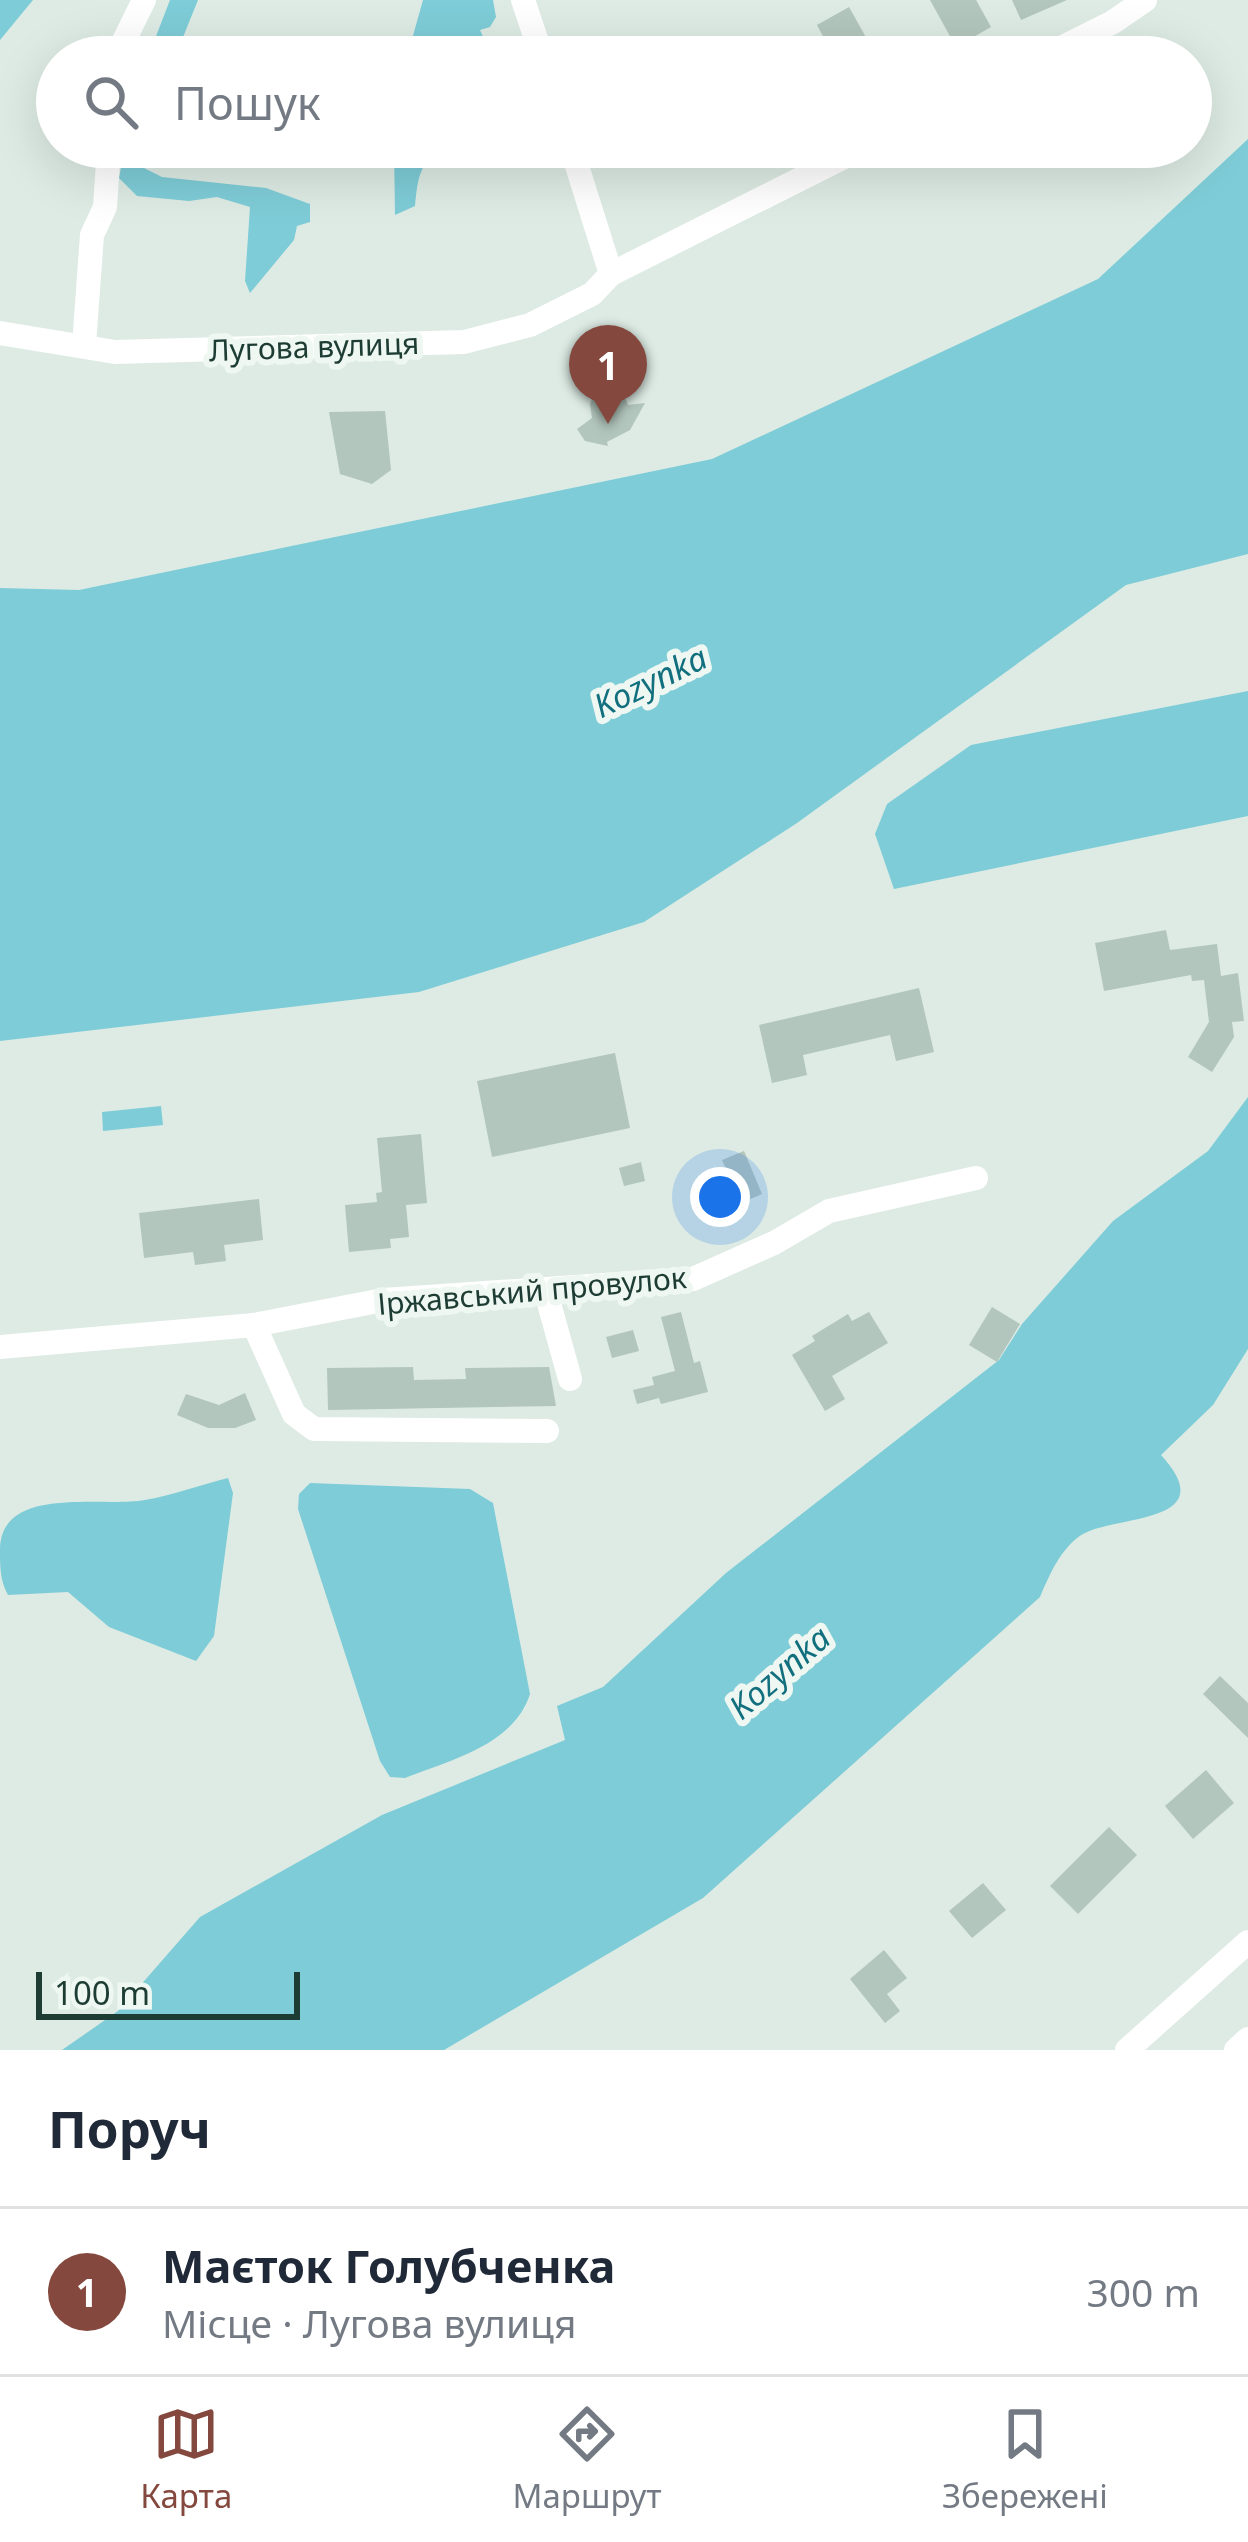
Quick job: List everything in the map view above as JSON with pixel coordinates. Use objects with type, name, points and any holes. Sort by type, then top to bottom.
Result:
[{"type":"street","points":[[126,36],[144,0]]},
{"type":"street","points":[[530,2],[537,36]]},
{"type":"street","points":[[1079,36],[1136,3]]},
{"type":"street","points":[[84,345],[92,235],[105,207],[108,168]]},
{"type":"street","points":[[578,168],[611,274]]},
{"type":"street","name":"Лугова вулиця","points":[[0,333],[115,352],[464,342],[530,326],[592,294],[611,274],[822,168]]},
{"type":"street","name":"Іржавський провулок","points":[[0,1347],[254,1325],[383,1300],[693,1280],[774,1244],[829,1211],[976,1178]]},
{"type":"street","points":[[545,1289],[569,1378]]},
{"type":"street","points":[[254,1325],[294,1414],[314,1429],[548,1431]]},
{"type":"street","points":[[1127,2050],[1248,1942]]},
{"type":"street","points":[[1236,2050],[1248,2039]]},
{"type":"water","points":[[0,0],[33,0],[0,40]]},
{"type":"water","points":[[170,0],[198,0],[183,36],[156,36]]},
{"type":"water","points":[[423,0],[493,0],[496,17],[490,27],[480,30],[483,36],[413,36]]},
{"type":"water","name":"Kozynka","points":[[1248,139],[1248,554],[1126,585],[797,823],[644,922],[419,992],[0,1041],[0,588],[79,590],[712,459],[1098,279]]},
{"type":"water","points":[[121,168],[144,168],[162,177],[266,188],[310,204],[310,222],[297,226],[294,240],[250,293],[245,281],[250,207],[217,197],[189,201],[137,196],[119,178]]},
{"type":"water","points":[[394,168],[423,168],[415,206],[395,215]]},
{"type":"water","points":[[1248,691],[1248,816],[894,889],[875,834],[887,804],[971,745]]},
{"type":"water","name":"Kozynka","points":[[1248,1097],[1248,1349],[1213,1405],[1161,1455],[1177,1477],[1180,1494],[1173,1505],[1075,1540],[1057,1562],[1040,1597],[703,1898],[444,2050],[62,2050],[118,2011],[200,1917],[382,1815],[565,1740],[557,1706],[603,1687],[726,1573],[999,1360],[1022,1324],[1113,1221],[1208,1151]]},
{"type":"water","points":[[161,1106],[163,1125],[103,1131],[102,1112]]},
{"type":"water","points":[[228,1478],[233,1493],[214,1636],[196,1661],[109,1627],[68,1592],[8,1595],[0,1550],[5,1529],[17,1515],[57,1503],[145,1500]]},
{"type":"water","points":[[310,1483],[470,1489],[493,1503],[530,1694],[522,1712],[495,1738],[405,1778],[390,1777],[380,1761],[298,1509],[299,1494]]},
{"type":"building","points":[[930,0],[976,0],[991,27],[975,36],[950,36]]},
{"type":"building","points":[[1012,0],[1067,0],[1021,20]]},
{"type":"building","points":[[849,7],[865,36],[823,36],[817,25]]},
{"type":"building","points":[[608,386],[622,390],[628,405],[645,403],[630,430],[607,442],[608,446],[585,441],[577,429],[592,418],[595,392]]},
{"type":"building","points":[[385,411],[391,470],[372,484],[340,474],[329,412]]},
{"type":"building","points":[[1166,930],[1170,950],[1217,944],[1221,976],[1238,973],[1244,1021],[1232,1022],[1234,1037],[1212,1072],[1188,1057],[1209,1022],[1204,980],[1192,981],[1191,975],[1104,991],[1095,943]]},
{"type":"building","points":[[919,988],[934,1052],[896,1061],[890,1035],[803,1055],[807,1075],[772,1083],[759,1025]]},
{"type":"building","points":[[615,1053],[630,1128],[492,1157],[477,1081]]},
{"type":"building","points":[[421,1134],[427,1203],[406,1205],[409,1237],[390,1239],[391,1248],[349,1252],[345,1205],[377,1202],[376,1193],[382,1192],[377,1138]]},
{"type":"building","points":[[744,1151],[762,1194],[741,1203],[722,1160]]},
{"type":"building","points":[[641,1162],[645,1181],[624,1186],[619,1168]]},
{"type":"building","points":[[259,1199],[263,1240],[224,1245],[226,1261],[195,1265],[193,1252],[144,1258],[139,1213]]},
{"type":"building","points":[[992,1307],[1020,1324],[997,1362],[969,1345]]},
{"type":"building","points":[[681,1312],[694,1363],[700,1361],[708,1392],[661,1404],[659,1398],[637,1404],[633,1390],[654,1385],[652,1377],[675,1371],[661,1317]]},
{"type":"building","points":[[869,1312],[888,1343],[832,1376],[845,1399],[825,1411],[792,1355],[848,1314],[852,1321]]},
{"type":"building","points":[[633,1330],[639,1351],[612,1358],[606,1337]]},
{"type":"building","points":[[413,1367],[414,1380],[466,1379],[465,1368],[549,1367],[556,1406],[328,1410],[327,1368]]},
{"type":"building","points":[[245,1393],[256,1420],[235,1428],[208,1428],[177,1415],[186,1394],[219,1405]]},
{"type":"building","points":[[1220,1676],[1248,1703],[1248,1738],[1203,1694]]},
{"type":"building","points":[[1206,1770],[1234,1803],[1193,1839],[1165,1806]]},
{"type":"building","points":[[1109,1827],[1137,1855],[1078,1914],[1050,1886]]},
{"type":"building","points":[[983,1883],[1006,1910],[972,1938],[949,1911]]},
{"type":"building","points":[[884,1950],[907,1978],[887,1994],[900,2011],[885,2023],[850,1979]]},
{"type":"place","name":"Маєток Голубченка","points":[[608,424]]}]
